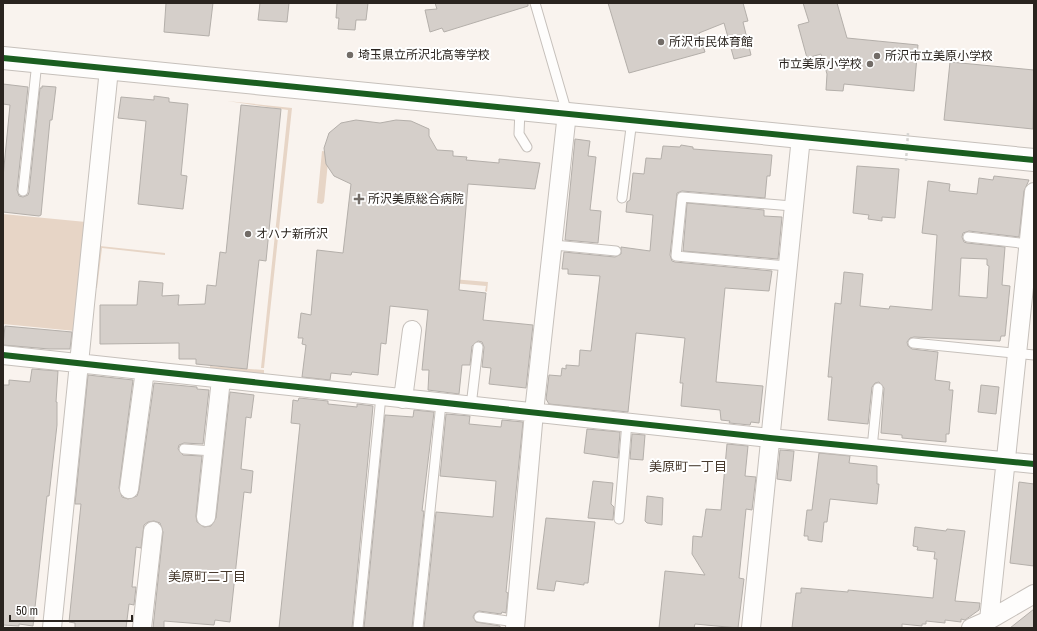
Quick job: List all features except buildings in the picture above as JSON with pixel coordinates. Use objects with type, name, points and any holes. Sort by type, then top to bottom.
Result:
[{"type":"street","points":[[3,58],[1034,160]]},
{"type":"street","points":[[52,628],[109,69]]},
{"type":"street","points":[[515,625],[534,412],[554,245],[567,113]]},
{"type":"street","points":[[750,628],[792,206],[801,137]]},
{"type":"street","points":[[990,620],[1016,353],[1034,192]]},
{"type":"street","points":[[404,399],[412,330]]},
{"type":"street","points":[[3,355],[770,438],[1034,464]]},
{"type":"street","points":[[129,489],[145,370]]},
{"type":"street","points":[[206,517],[221,379]]},
{"type":"street","points":[[142,628],[153,532]]},
{"type":"street","points":[[971,628],[990,620],[1034,594]]},
{"type":"lane","points":[[535,3],[567,113]]},
{"type":"lane","points":[[23,191],[37,61]]},
{"type":"lane","points":[[520,109],[519,134],[527,147]]},
{"type":"lane","points":[[622,198],[632,120]]},
{"type":"lane","points":[[787,266],[676,256],[682,197],[792,206]]},
{"type":"lane","points":[[968,237],[1028,244]]},
{"type":"lane","points":[[554,245],[616,251]]},
{"type":"lane","points":[[913,343],[1034,355]]},
{"type":"lane","points":[[471,406],[478,347]]},
{"type":"lane","points":[[872,448],[878,388]]},
{"type":"lane","points":[[358,628],[381,396]]},
{"type":"lane","points":[[418,628],[441,403]]},
{"type":"lane","points":[[619,519],[627,422]]},
{"type":"lane","points":[[184,449],[213,452]]},
{"type":"lane","points":[[479,617],[515,625]]},
{"type":"path","points":[[906,161],[908,133]]},
{"type":"shaded area","points":[[227,101],[292,108],[264,368],[261,368],[288,110]]},
{"type":"shaded area","points":[[322,151],[329,152],[324,202],[322,204],[317,203]]},
{"type":"shaded area","points":[[3,214],[86,222],[75,331],[3,324]]},
{"type":"shaded area","points":[[100,246],[165,253],[165,255],[102,248],[96,288]]},
{"type":"shaded area","points":[[428,277],[488,282],[487,292],[485,291],[486,286],[430,281]]},
{"type":"shaded area","points":[[210,366],[264,370],[264,375],[210,370]]},
{"type":"cycle path","points":[[3,58],[1034,160]]},
{"type":"cycle path","points":[[3,355],[770,438],[1034,464]]},
{"type":"place","name":"所沢市民体育館","points":[[661,42]]},
{"type":"place","name":"埼玉県立所沢北高等学校","points":[[350,55]]},
{"type":"place","name":"所沢市立美原小学校","points":[[877,56]]},
{"type":"place","name":"市立美原小学校","points":[[870,64]]},
{"type":"place","name":"所沢美原総合病院","points":[[359,199]]},
{"type":"place","name":"オハナ新所沢","points":[[248,234]]},
{"type":"district","name":"美原町一丁目","points":[[688,466]]},
{"type":"district","name":"美原町二丁目","points":[[207,576]]}]
